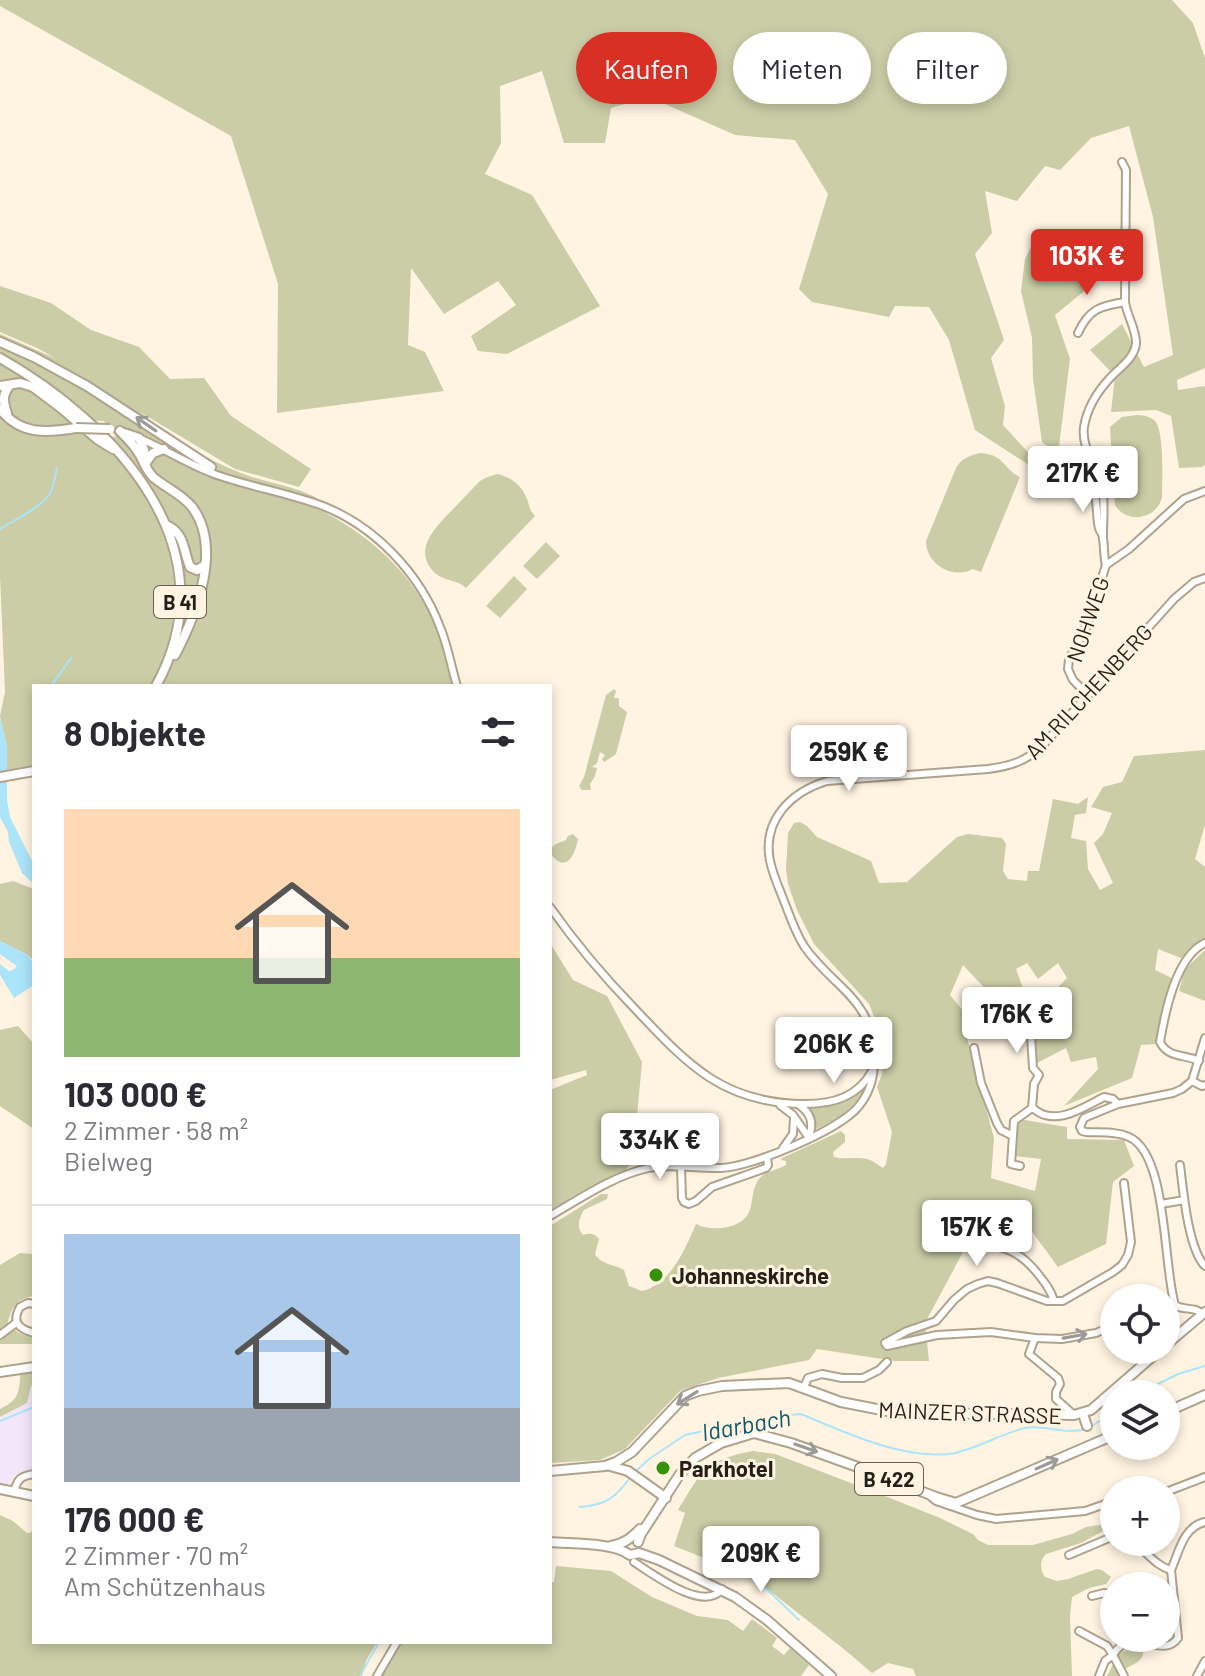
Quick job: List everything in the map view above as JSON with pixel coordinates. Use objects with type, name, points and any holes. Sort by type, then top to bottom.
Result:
[{"type":"main road","points":[[0,342],[87,386],[211,467]]},
{"type":"main road","name":"B 41","points":[[0,358],[71,406],[118,450],[150,494],[166,525],[177,560],[180,600],[175,640],[158,682]]},
{"type":"main road","points":[[0,386],[20,383],[33,387],[97,439],[118,450]]},
{"type":"main road","points":[[11,385],[3,399],[11,421]]},
{"type":"main road","points":[[0,409],[11,421],[38,432],[76,428],[110,429],[139,438],[146,465]]},
{"type":"main road","points":[[120,431],[134,446],[153,477],[185,499],[198,515],[206,541],[198,599],[186,632],[158,682]]},
{"type":"main road","points":[[146,465],[153,453],[164,449]]},
{"type":"main road","points":[[166,525],[180,535],[190,567],[197,570],[205,565]]},
{"type":"main road","points":[[0,777],[32,771]]},
{"type":"main road","points":[[1180,1333],[1204,1313]]},
{"type":"main road","name":"MAINZER STRASSE","points":[[552,1471],[605,1466],[632,1452],[674,1406],[691,1393],[722,1386],[789,1383],[843,1402],[897,1413],[1079,1415],[1093,1408],[1144,1364]]},
{"type":"main road","points":[[0,1372],[32,1367]]},
{"type":"main road","points":[[1180,1406],[1205,1395]]},
{"type":"main road","points":[[1079,1415],[1095,1443]]},
{"type":"main road","name":"B 422","points":[[552,1542],[633,1548],[684,1469],[702,1453],[731,1439],[754,1433],[806,1448],[951,1503],[961,1502],[1100,1441]]},
{"type":"main road","points":[[630,1472],[632,1452]]},
{"type":"main road","points":[[605,1466],[630,1472],[666,1498]]},
{"type":"main road","points":[[0,1489],[32,1496]]},
{"type":"main road","points":[[633,1548],[722,1589],[752,1608],[831,1676]]},
{"type":"street","points":[[1106,565],[1103,555],[1104,499],[1083,431],[1096,395],[1131,357],[1136,347],[1136,336],[1125,302],[1126,170],[1122,162]]},
{"type":"street","points":[[1078,333],[1091,312],[1105,305],[1125,302]]},
{"type":"street","points":[[139,438],[199,468],[322,506],[355,522],[382,543],[405,567],[431,604],[456,684]]},
{"type":"street","points":[[211,467],[232,479]]},
{"type":"street","points":[[1058,488],[1081,482],[1093,490],[1103,536]]},
{"type":"street","name":"NOHWEG","points":[[1088,695],[1073,680],[1068,669],[1069,659],[1087,626],[1106,565],[1129,549],[1184,499],[1205,491]]},
{"type":"street","name":"AM RILCHENBERG","points":[[552,1215],[606,1184],[656,1167],[728,1168],[745,1165],[837,1124],[856,1109],[869,1089],[874,1068],[873,1040],[860,1007],[803,944],[770,863],[769,847],[777,815],[793,797],[827,781],[988,769],[1023,761],[1044,744],[1174,599],[1194,582],[1205,578]]},
{"type":"street","points":[[552,910],[601,973],[687,1063],[734,1091],[777,1103],[816,1104],[846,1097],[864,1084],[874,1068]]},
{"type":"street","points":[[1199,1061],[1168,1053],[1160,1042],[1179,971],[1196,947],[1205,943]]},
{"type":"street","points":[[1008,1027],[1031,1036],[1033,1068],[1039,1075],[1034,1084],[1032,1108],[1014,1121],[1011,1164],[1020,1166]]},
{"type":"street","points":[[1168,1284],[1161,1204],[1154,1174],[1143,1148],[1128,1136],[1086,1132],[1080,1127],[1084,1118],[1118,1104],[1173,1093],[1192,1081],[1205,1038]]},
{"type":"street","points":[[974,1048],[981,1083],[997,1123],[1001,1130],[1013,1136]]},
{"type":"street","points":[[1192,1081],[1205,1085]]},
{"type":"street","points":[[1032,1108],[1046,1115],[1058,1115],[1079,1110],[1104,1097],[1118,1104]]},
{"type":"street","points":[[777,1103],[793,1115],[809,1138]]},
{"type":"street","points":[[796,1104],[806,1110],[811,1118],[809,1138]]},
{"type":"street","points":[[781,1151],[794,1130],[793,1115]]},
{"type":"street","name":"AM RILCHENBERG","points":[[681,1167],[682,1198],[685,1203],[691,1204],[712,1187],[766,1168],[767,1157]]},
{"type":"street","points":[[1180,1165],[1184,1200],[1200,1260],[1205,1266]]},
{"type":"street","points":[[1100,1331],[1062,1339],[991,1332],[937,1335],[887,1346],[885,1343],[936,1321],[954,1300],[978,1284],[988,1281],[1047,1301],[1063,1301],[1122,1265],[1131,1242],[1124,1183]]},
{"type":"street","points":[[1161,1204],[1184,1200]]},
{"type":"street","points":[[976,1243],[1007,1248],[1027,1260],[1051,1291],[1054,1301]]},
{"type":"street","points":[[32,1304],[20,1307],[16,1315],[16,1323],[32,1332]]},
{"type":"street","points":[[1180,1308],[1204,1313]]},
{"type":"street","points":[[0,1335],[16,1323]]},
{"type":"street","points":[[1035,1338],[1029,1354],[1058,1378],[1060,1384],[1056,1399],[1079,1415]]},
{"type":"street","points":[[804,1387],[808,1378],[822,1374],[863,1378],[887,1362]]},
{"type":"street","points":[[14,1492],[20,1477],[32,1474]]},
{"type":"street","points":[[1180,1487],[1205,1477]]},
{"type":"street","points":[[928,1494],[936,1501],[996,1519],[1085,1511],[1100,1506]]},
{"type":"street","points":[[1150,1556],[1161,1567],[1171,1570],[1186,1533],[1205,1522]]},
{"type":"street","points":[[1069,1555],[1100,1541]]},
{"type":"street","points":[[633,1548],[687,1593],[710,1598],[722,1589]]},
{"type":"street","points":[[1092,1596],[1100,1594]]},
{"type":"street","points":[[1079,1631],[1107,1646],[1124,1676]]},
{"type":"street","points":[[377,1676],[396,1644]]},
{"type":"street","points":[[1099,1676],[1105,1661],[1115,1652]]},
{"type":"street","points":[[1197,1676],[1205,1661]]},
{"type":"shaded area","points":[[31,1386],[32,1472],[16,1474],[7,1486],[0,1485],[0,1418],[27,1403]]},
{"type":"green space","points":[[0,0],[1172,0],[1193,23],[1205,58],[1205,368],[1177,380],[1178,390],[1205,386],[1205,465],[1179,468],[1171,416],[1156,410],[1111,412],[1115,376],[1090,350],[1122,324],[1144,367],[1173,355],[1153,217],[1129,126],[1091,138],[1060,170],[1045,166],[1017,201],[985,191],[992,233],[975,254],[1004,340],[991,358],[1005,406],[1003,425],[1036,461],[1035,469],[975,430],[949,340],[929,307],[895,306],[889,317],[812,302],[799,289],[828,194],[795,140],[735,135],[665,104],[717,104],[717,32],[576,32],[576,104],[625,104],[611,108],[605,143],[564,143],[542,71],[500,86],[501,143],[485,174],[532,195],[600,306],[507,354],[478,351],[471,336],[516,305],[498,281],[444,314],[411,268],[408,345],[425,352],[444,391],[277,413],[278,284],[231,136],[0,6]]},
{"type":"green space","points":[[1050,234],[1062,249],[1080,245],[1082,258],[1099,259],[1100,278],[1055,315],[1070,359],[1058,454],[1042,442],[1033,379],[1032,338],[1021,291],[1025,259],[1034,241]]},
{"type":"green space","points":[[0,286],[51,303],[91,330],[139,347],[170,379],[204,378],[231,416],[311,469],[299,487],[235,469],[140,412],[214,461],[250,476],[317,498],[314,507],[369,541],[401,571],[426,606],[440,641],[451,684],[32,684],[32,765],[7,770],[7,748],[0,716],[5,692],[0,576],[0,334],[57,359],[0,332]],"holes":[[[104,421],[116,437],[81,434],[71,422]]]},
{"type":"green space","points":[[1136,415],[1150,418],[1158,425],[1162,456],[1162,497],[1154,511],[1141,517],[1126,515],[1115,505],[1110,427],[1122,417]]},
{"type":"green space","points":[[979,453],[994,456],[1020,477],[981,572],[973,569],[949,571],[930,557],[926,541],[956,468],[966,458]]},
{"type":"green space","points":[[497,474],[519,486],[535,516],[466,588],[433,571],[427,562],[426,545],[441,522],[480,481]]},
{"type":"green space","points":[[546,542],[560,556],[537,579],[523,566]]},
{"type":"green space","points":[[514,576],[527,589],[500,618],[486,606]]},
{"type":"green space","points":[[614,689],[614,698],[619,698],[619,706],[627,712],[616,754],[604,762],[602,759],[605,755],[600,752],[597,763],[592,767],[597,768],[590,784],[591,790],[582,790],[579,786],[606,695]]},
{"type":"green space","points":[[1205,750],[1205,825],[1195,859],[1205,867],[1205,939],[1196,943],[1181,958],[1158,949],[1155,970],[1172,978],[1156,1044],[1141,1045],[1132,1078],[1064,1106],[1098,1069],[1096,1057],[1071,1062],[1066,1048],[1037,1063],[1030,1017],[1005,1010],[963,965],[950,995],[975,1025],[966,1034],[994,1138],[991,1178],[1035,1191],[1041,1159],[1013,1156],[1019,1119],[1067,1127],[1067,1139],[1124,1140],[1134,1166],[1113,1182],[1106,1244],[1058,1267],[1022,1218],[985,1211],[925,1323],[929,1361],[895,1361],[817,1349],[809,1360],[718,1378],[680,1391],[625,1449],[600,1460],[552,1463],[552,1225],[601,1194],[608,1194],[607,1199],[584,1210],[580,1229],[583,1235],[592,1234],[599,1239],[595,1254],[598,1258],[624,1270],[629,1286],[642,1291],[669,1273],[696,1224],[724,1228],[746,1218],[757,1183],[764,1174],[786,1165],[782,1158],[841,1131],[845,1142],[833,1152],[834,1157],[866,1159],[883,1168],[886,1164],[892,1132],[877,1087],[884,1059],[880,1031],[869,1004],[814,944],[797,910],[786,870],[788,833],[794,823],[800,822],[817,837],[871,861],[879,883],[907,882],[957,837],[968,834],[1002,838],[1006,844],[1003,871],[1008,879],[1027,881],[1028,871],[1039,871],[1053,799],[1078,804],[1088,797],[1086,813],[1075,815],[1071,838],[1086,841],[1088,869],[1100,890],[1113,883],[1094,843],[1103,834],[1112,813],[1091,807],[1103,787],[1122,782],[1134,756]],"holes":[[[1027,963],[1038,979],[1058,963],[1067,978],[1030,1016],[1016,969]]]},
{"type":"green space","points":[[573,834],[578,839],[575,851],[569,860],[561,862],[552,855],[552,849]]},
{"type":"green space","points":[[13,881],[32,888],[32,959],[0,941],[0,884]]},
{"type":"green space","points":[[552,946],[573,980],[607,996],[642,1062],[633,1160],[626,1170],[552,1209],[552,1089],[587,1075],[586,1070],[552,1079]]},
{"type":"green space","points":[[1205,950],[1205,1001],[1179,991],[1185,969]]},
{"type":"green space","points":[[18,1026],[32,1042],[32,1128],[0,1106],[0,1030]]},
{"type":"green space","points":[[867,1085],[845,1112],[814,1130],[808,1107],[840,1102]]},
{"type":"green space","points":[[20,1253],[32,1254],[32,1297],[16,1304],[8,1322],[19,1333],[32,1337],[32,1344],[0,1344],[0,1265]]},
{"type":"green space","points":[[32,1372],[27,1403],[0,1417],[0,1409],[16,1396],[20,1375]]},
{"type":"green space","points":[[753,1451],[775,1454],[940,1518],[988,1545],[1033,1545],[1100,1525],[1100,1533],[1081,1543],[1046,1554],[1041,1562],[1045,1577],[1057,1581],[1097,1569],[1105,1572],[1100,1572],[1100,1585],[1072,1597],[1072,1676],[916,1676],[913,1669],[888,1663],[872,1673],[752,1577],[674,1546],[685,1513],[678,1510],[700,1477],[715,1463]]},
{"type":"green space","points":[[0,1515],[27,1533],[32,1531],[32,1644],[376,1644],[362,1676],[0,1676]]},
{"type":"green space","points":[[556,1566],[611,1571],[652,1597],[697,1616],[728,1620],[743,1631],[752,1619],[777,1638],[772,1646],[784,1655],[790,1648],[809,1665],[801,1676],[381,1676],[400,1644],[552,1644]]},
{"type":"green space","points":[[1122,1652],[1143,1652],[1139,1661],[1118,1676],[1107,1676]]},
{"type":"water","points":[[0,716],[7,748],[10,817],[32,861],[32,882],[22,873],[0,817]]},
{"type":"water","points":[[0,941],[28,955],[32,961],[32,986],[14,998],[0,975],[0,964],[9,971],[17,966],[0,954]]},
{"type":"waterway","points":[[0,529],[45,500],[52,489],[57,468]]},
{"type":"waterway","points":[[52,684],[71,658]]},
{"type":"waterway","name":"Idarbach","points":[[1166,1380],[1205,1366]]},
{"type":"waterway","name":"Idarbach","points":[[0,1421],[32,1408]]},
{"type":"waterway","name":"Idarbach","points":[[635,1472],[685,1435],[789,1415],[801,1414],[892,1448],[931,1454],[959,1452],[1025,1428],[1086,1429]]},
{"type":"waterway","name":"Idarbach","points":[[1092,1426],[1100,1421]]},
{"type":"waterway","name":"Idarbach","points":[[580,1507],[610,1499],[631,1476]]},
{"type":"waterway","points":[[729,1563],[753,1576],[799,1620]]},
{"type":"waterway","points":[[360,1676],[378,1644]]},
{"type":"place","name":"Johanneskirche","points":[[656,1275]]},
{"type":"place","name":"Parkhotel","points":[[663,1468]]}]
